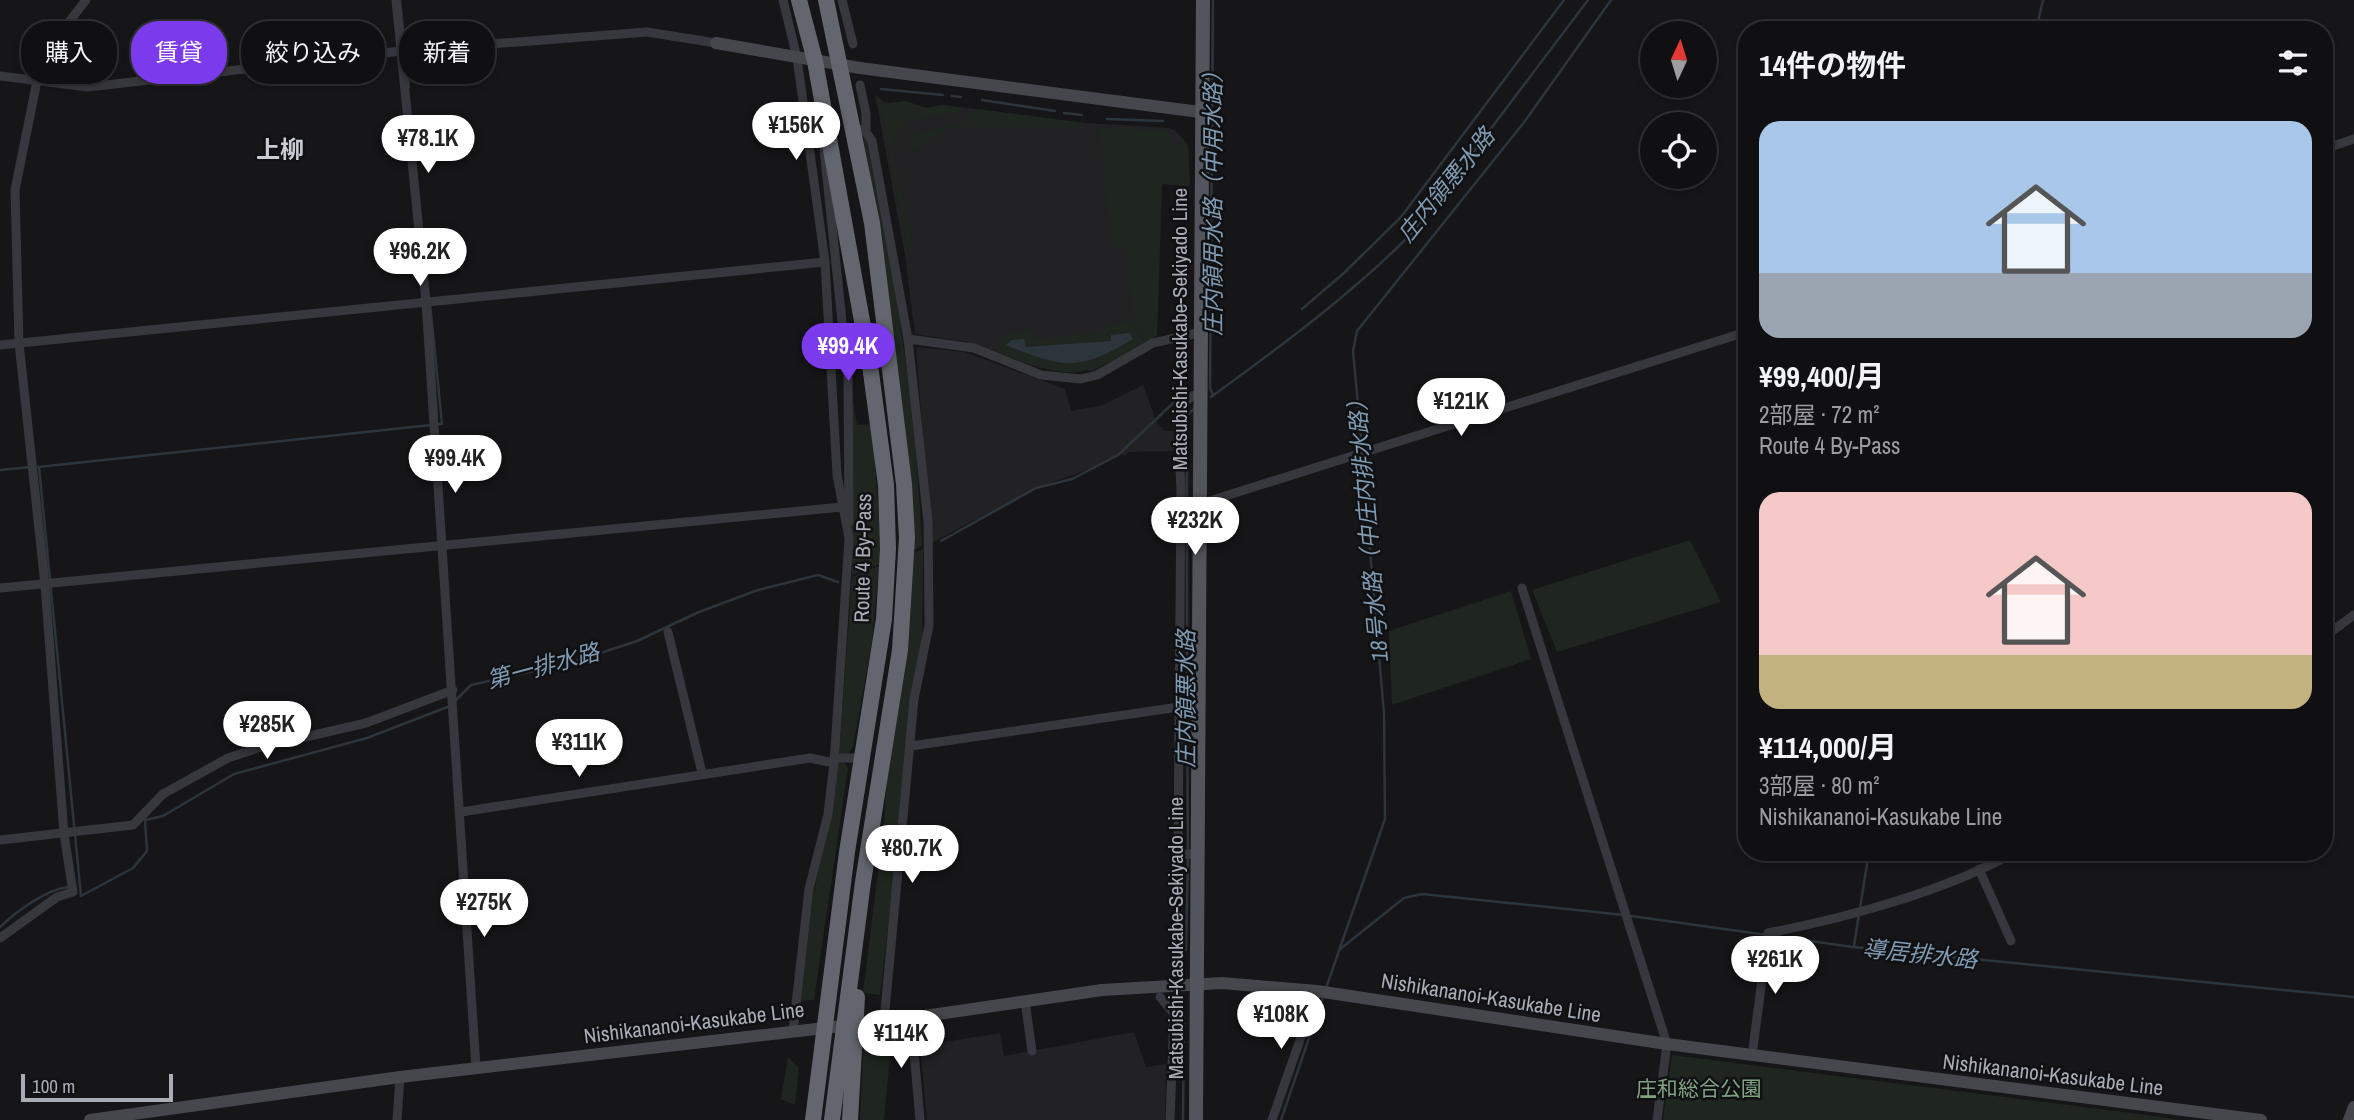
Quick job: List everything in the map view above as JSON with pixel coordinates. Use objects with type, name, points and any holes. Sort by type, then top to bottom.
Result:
[{"type":"highway","name":"Route 4 By-Pass","points":[[799,0],[815,61],[870,365],[886,485],[888,548],[884,619],[823,1027],[813,1120]]},
{"type":"highway","name":"Route 4 By-Pass","points":[[826,0],[860,129],[906,512],[904,611],[880,769],[880,816],[849,1025]]},
{"type":"highway","points":[[832,1120],[849,1025]]},
{"type":"highway","points":[[849,1025],[850,1120]]},
{"type":"highway","points":[[803,1120],[810,1063],[823,1027]]},
{"type":"main road","name":"Matsubishi-Kasukabe-Sekiyado Line","points":[[1196,1120],[1195,854],[1202,332],[1200,112],[1203,0]]},
{"type":"main road","points":[[716,43],[841,65],[1200,112]]},
{"type":"main road","name":"Nishikananoi-Kasukabe Line","points":[[90,1120],[400,1077],[911,1018],[1102,990],[1197,983],[1317,991],[1752,1056],[2261,1120]]},
{"type":"main road","points":[[2349,1120],[2354,1107]]},
{"type":"street","points":[[70,21],[86,0]]},
{"type":"street","points":[[396,0],[399,31]]},
{"type":"street","points":[[783,0],[797,58],[825,262],[842,507],[849,538]]},
{"type":"street","points":[[842,0],[853,44]]},
{"type":"street","points":[[495,44],[647,32],[716,43]]},
{"type":"street","points":[[117,84],[399,51]]},
{"type":"street","points":[[0,76],[21,79]]},
{"type":"street","points":[[0,938],[57,897],[73,892],[64,834],[45,585],[19,343],[15,190],[36,84]]},
{"type":"street","points":[[62,84],[88,87],[114,84]]},
{"type":"street","points":[[404,84],[426,302],[476,1068]]},
{"type":"street","points":[[860,85],[866,114],[860,129],[872,141],[908,340],[923,461],[929,612],[914,699],[884,1021]]},
{"type":"street","points":[[793,1031],[809,889],[828,814],[849,538],[848,379],[825,166],[824,113]]},
{"type":"street","points":[[2333,146],[2354,139]]},
{"type":"street","points":[[0,345],[825,262]]},
{"type":"street","points":[[942,332],[943,343]]},
{"type":"street","points":[[908,340],[974,348],[1041,375],[1082,379],[1097,375],[1153,343],[1202,332]]},
{"type":"street","points":[[1200,503],[1738,337]]},
{"type":"street","points":[[1195,854],[1178,854],[1181,491],[1178,421],[1184,402],[1201,394]]},
{"type":"street","points":[[0,588],[443,543],[842,507]]},
{"type":"street","points":[[1522,588],[1667,1044],[1657,1120]]},
{"type":"street","points":[[2333,630],[2354,615]]},
{"type":"street","points":[[668,632],[702,773]]},
{"type":"street","points":[[0,840],[133,825],[163,794],[229,758],[258,748],[366,723],[453,690]]},
{"type":"street","points":[[911,746],[1196,706]]},
{"type":"street","points":[[461,812],[810,758],[834,761],[862,758]]},
{"type":"street","points":[[1752,1056],[1768,933],[1809,925],[1947,885],[1996,861]]},
{"type":"street","points":[[1979,869],[2011,941]]},
{"type":"street","points":[[1272,1120],[1317,991]]},
{"type":"street","points":[[1160,997],[1174,1014],[1170,1120]]},
{"type":"street","points":[[1025,1002],[1032,1051]]},
{"type":"street","points":[[911,1018],[920,1120]]},
{"type":"street","points":[[397,1120],[400,1077]]},
{"type":"shaded area","points":[[875,94],[882,101],[892,104],[906,101],[926,108],[943,105],[1085,123],[1170,128],[1177,132],[1188,145],[1190,186],[1162,184],[1157,336],[1092,371],[1039,368],[967,342],[915,334],[905,255]]},
{"type":"shaded area","points":[[1130,333],[1133,339],[1114,350],[1071,363],[1043,358],[1006,345],[1012,340],[1024,339],[1026,347],[1111,341],[1111,335]]},
{"type":"shaded area","points":[[916,347],[964,352],[1065,389],[1071,411],[1103,405],[1143,385],[1157,423],[1165,431],[1177,431],[1176,451],[1129,452],[1124,456],[1121,453],[1086,470],[1036,488],[931,543]]},
{"type":"shaded area","points":[[1134,1032],[1146,1067],[1166,1064],[1165,1120],[927,1120],[920,1046],[1000,1033],[1004,1056]]},
{"type":"green space","points":[[906,101],[926,108],[943,105],[963,108],[957,113],[917,119],[900,128],[895,135],[892,145],[914,255],[909,254],[880,104]]},
{"type":"green space","points":[[978,109],[1085,123],[1074,129],[950,127],[915,150],[905,145],[913,134],[965,122]]},
{"type":"green space","points":[[1099,127],[1168,131],[1177,145],[1182,138],[1188,145],[1190,186],[1162,184],[1157,336],[1146,342],[1134,319],[1126,249],[1112,249]]},
{"type":"green space","points":[[863,136],[868,141],[903,342],[915,444],[922,546],[914,550],[877,216]]},
{"type":"green space","points":[[1131,321],[1144,343],[1104,364],[1073,372],[1041,368],[999,352],[996,346],[1008,333],[1032,330],[1034,339],[1102,332],[1102,327]],"holes":[[[1133,338],[1093,361],[1006,343],[1043,347]]]},
{"type":"green space","points":[[852,396],[857,425],[872,424],[881,544],[880,564],[852,575]]},
{"type":"green space","points":[[1690,540],[1721,602],[1557,652],[1532,590]]},
{"type":"green space","points":[[923,549],[922,642],[880,995],[863,993],[884,822],[888,763],[908,647],[914,553]]},
{"type":"green space","points":[[879,566],[872,641],[853,747],[848,754],[839,755],[852,577]]},
{"type":"green space","points":[[1511,591],[1531,659],[1392,705],[1389,631]]},
{"type":"green space","points":[[843,760],[848,768],[814,1000],[801,1001],[813,896],[832,813],[838,761]]},
{"type":"green space","points":[[908,1031],[890,1056],[884,1120],[860,1120],[863,1051],[877,1035]]},
{"type":"green space","name":"庄和総合公園","points":[[1672,1055],[2147,1115],[2181,1120],[1663,1120]]},
{"type":"green space","points":[[788,1057],[799,1068],[795,1105],[781,1099]]},
{"type":"waterway","points":[[400,0],[409,87]]},
{"type":"waterway","name":"庄内領用水路（中用水路）","points":[[1213,0],[1210,388],[1213,395]]},
{"type":"waterway","name":"第一排水路","points":[[1302,309],[1345,272],[1401,217],[1564,0]]},
{"type":"waterway","name":"庄内領悪水路","points":[[1211,397],[1290,339],[1412,233],[1588,0]]},
{"type":"waterway","name":"18号水路（中庄内排水路）","points":[[1362,449],[1353,351],[1357,331],[1525,121],[1611,0]]},
{"type":"waterway","points":[[2038,21],[2043,0]]},
{"type":"waterway","points":[[881,89],[943,95]]},
{"type":"waterway","points":[[952,96],[961,97]]},
{"type":"waterway","points":[[982,100],[1055,111]]},
{"type":"waterway","points":[[1064,113],[1082,115]]},
{"type":"waterway","points":[[1107,119],[1163,121]]},
{"type":"waterway","points":[[430,303],[442,424],[438,424]]},
{"type":"waterway","name":"第一排水路","points":[[941,541],[1036,488],[1072,479],[1118,455],[1186,391]]},
{"type":"waterway","name":"庄内領悪水路","points":[[1187,703],[1187,415],[1194,409]]},
{"type":"waterway","points":[[38,467],[431,425]]},
{"type":"waterway","name":"18号水路（中庄内排水路）","points":[[1326,988],[1385,819],[1384,714],[1362,456]]},
{"type":"waterway","points":[[0,470],[31,467]]},
{"type":"waterway","name":"第一排水路","points":[[39,467],[81,896],[133,868],[147,851],[145,820],[163,816],[234,774],[367,738],[450,706]]},
{"type":"waterway","name":"第一排水路","points":[[454,702],[471,685],[570,663],[637,641],[699,612],[758,590],[818,575],[838,582]]},
{"type":"waterway","name":"庄内領悪水路","points":[[1187,710],[1188,850]]},
{"type":"waterway","name":"庄内領悪水路","points":[[1186,950],[1188,857]]},
{"type":"waterway","points":[[1860,908],[1868,861]]},
{"type":"waterway","name":"第一排水路","points":[[0,927],[41,897],[68,887]]},
{"type":"waterway","name":"導居排水路","points":[[1339,950],[1404,898],[1422,894],[1624,915]]},
{"type":"waterway","points":[[1854,946],[1859,914]]},
{"type":"waterway","name":"導居排水路","points":[[1631,916],[1853,947],[2354,997]]},
{"type":"waterway","name":"18号水路（中庄内排水路）","points":[[1281,1120],[1323,997]]},
{"type":"waterway","name":"庄内領悪水路","points":[[1183,1120],[1184,1017]]},
{"type":"district","name":"上柳","points":[[280,150]]}]
